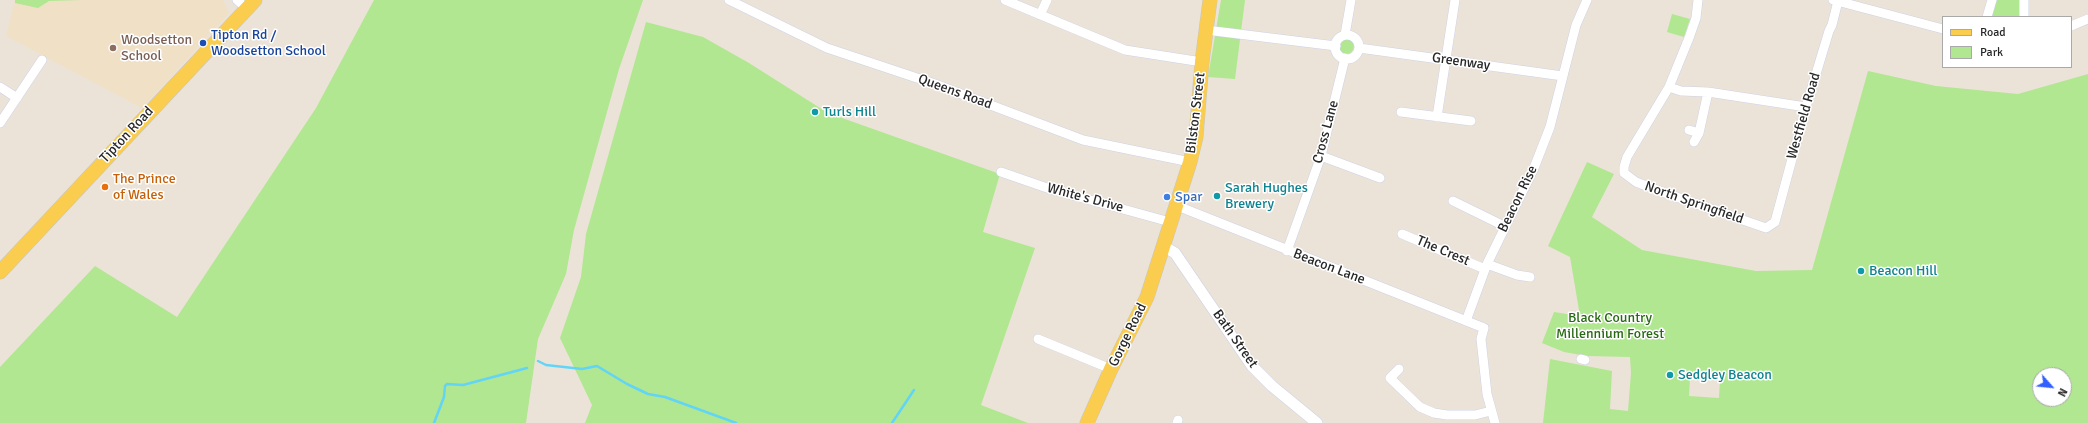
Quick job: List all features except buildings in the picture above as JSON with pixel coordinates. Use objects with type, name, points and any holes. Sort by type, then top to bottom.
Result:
[{"type":"main road","name":"Bilston Street","points":[[1163,246],[1190,162],[1196,137],[1202,62],[1210,0]]},
{"type":"main road","name":"Tipton Road","points":[[0,272],[246,3]]},
{"type":"main road","name":"Gorge Road","points":[[1087,423],[1111,368],[1147,297],[1163,246]]},
{"type":"street","name":"Queens Road","points":[[729,0],[827,48],[935,84],[1083,140],[1190,162]]},
{"type":"street","points":[[1005,0],[1125,50],[1202,62]]},
{"type":"street","points":[[1040,15],[1047,0]]},
{"type":"street","points":[[1345,35],[1351,0]]},
{"type":"street","points":[[1437,117],[1455,0]]},
{"type":"street","name":"Beacon Rise","points":[[1466,321],[1486,266],[1504,226],[1534,168],[1550,127],[1576,25],[1587,0]]},
{"type":"street","points":[[1698,0],[1696,18],[1690,38],[1669,87],[1681,91],[1708,92],[1806,107]]},
{"type":"street","points":[[1987,16],[1992,0]]},
{"type":"street","points":[[2024,0],[2024,16]]},
{"type":"street","points":[[1835,1],[1942,29]]},
{"type":"street","name":"Westfield Road","points":[[1766,228],[1775,222],[1806,107],[1832,25],[1835,1]]},
{"type":"street","points":[[2072,26],[2088,19]]},
{"type":"street","points":[[1206,30],[1336,46]]},
{"type":"street","points":[[1345,35],[1354,37],[1359,48],[1354,56],[1345,58],[1338,54],[1336,46],[1338,39],[1345,35]]},
{"type":"street","name":"Greenway","points":[[1359,48],[1563,76]]},
{"type":"street","name":"Cross Lane","points":[[1287,251],[1321,156],[1345,58]]},
{"type":"street","points":[[0,123],[42,60]]},
{"type":"street","points":[[0,87],[17,98]]},
{"type":"street","name":"North Springfield","points":[[1669,87],[1627,158],[1624,172],[1636,182],[1766,228]]},
{"type":"street","points":[[1694,142],[1699,133],[1708,92]]},
{"type":"street","points":[[1401,112],[1471,121]]},
{"type":"street","points":[[1689,130],[1699,133]]},
{"type":"street","points":[[1321,156],[1380,178]]},
{"type":"street","name":"White's Drive","points":[[1001,172],[1050,189],[1170,222]]},
{"type":"street","points":[[1453,200],[1504,226]]},
{"type":"street","name":"Beacon Lane","points":[[1175,205],[1287,251],[1484,328],[1481,338],[1487,394],[1491,411]]},
{"type":"street","name":"The Crest","points":[[1402,234],[1486,266],[1517,275],[1530,277]]},
{"type":"street","name":"Bath Street","points":[[1163,246],[1175,253],[1257,372],[1317,423]]},
{"type":"street","points":[[1038,339],[1111,368]]},
{"type":"street","points":[[1399,369],[1390,378],[1420,407],[1447,415],[1475,415],[1491,411],[1495,423]]},
{"type":"shaded area","name":"Woodsetton School","points":[[15,0],[223,0],[229,13],[142,108],[6,36]]},
{"type":"green space","points":[[15,0],[81,0],[49,1],[38,8],[15,3]]},
{"type":"green space","points":[[374,0],[643,0],[619,69],[574,230],[566,274],[538,339],[526,423],[0,423],[0,367],[95,266],[177,317],[316,108]]},
{"type":"green space","points":[[1221,0],[1245,0],[1235,79],[1208,77]]},
{"type":"green space","points":[[1996,0],[2020,0],[2020,16],[1991,16]]},
{"type":"green space","points":[[1672,14],[1690,19],[1684,37],[1667,32]]},
{"type":"green space","points":[[646,22],[703,37],[749,63],[828,113],[1000,174],[983,232],[1035,248],[981,405],[1028,423],[585,423],[592,405],[560,338],[581,277],[586,234]]},
{"type":"green space","points":[[1346,38],[1352,40],[1354,46],[1352,52],[1346,54],[1340,52],[1338,46],[1340,40]]},
{"type":"green space","name":"Black Country Millennium Forest","points":[[1868,71],[1936,86],[2018,94],[2088,74],[2088,423],[1543,423],[1550,359],[1612,371],[1610,409],[1628,411],[1631,373],[1630,357],[1587,356],[1564,352],[1542,343],[1554,312],[1580,316],[1570,257],[1548,246],[1587,162],[1614,174],[1592,217],[1642,250],[1756,271],[1812,270]],"holes":[[[1690,378],[1720,379],[1719,398],[1689,396]]]},
{"type":"waterway","points":[[538,361],[546,365],[582,369],[597,366],[627,384],[648,394],[665,397],[736,423]]},
{"type":"waterway","points":[[434,423],[444,397],[445,386],[447,384],[463,385],[527,368]]},
{"type":"waterway","points":[[892,423],[914,390]]},
{"type":"place","name":"Tipton Rd / Woodsetton School","points":[[203,43]]},
{"type":"place","name":"Woodsetton School","points":[[113,48]]},
{"type":"place","name":"Turls Hill","points":[[815,112]]},
{"type":"place","name":"The Prince of Wales","points":[[105,187]]},
{"type":"place","name":"Sarah Hughes Brewery","points":[[1217,196]]},
{"type":"place","name":"Spar","points":[[1167,197]]},
{"type":"place","name":"Beacon Hill","points":[[1861,271]]},
{"type":"place","name":"Sedgley Beacon","points":[[1670,375]]}]
